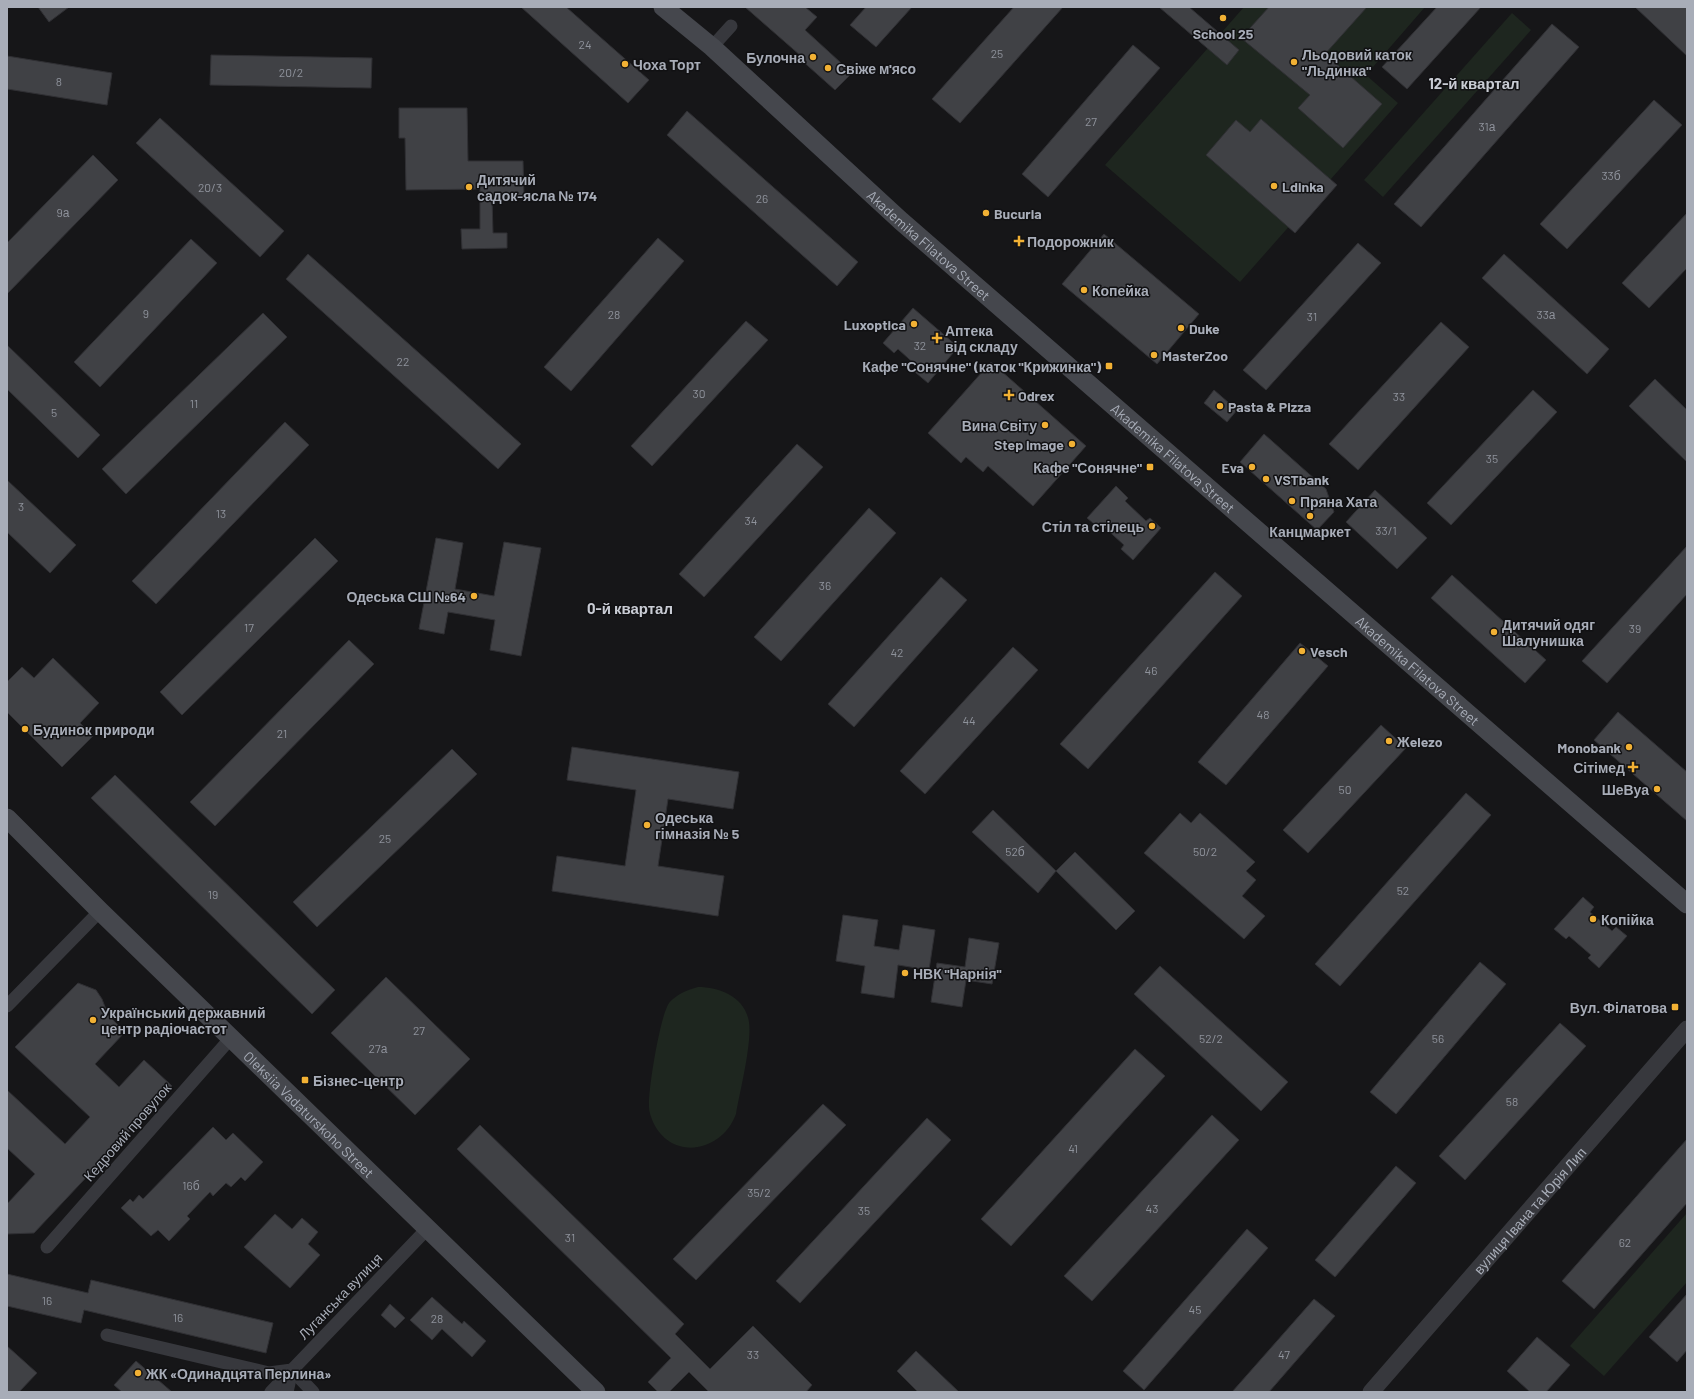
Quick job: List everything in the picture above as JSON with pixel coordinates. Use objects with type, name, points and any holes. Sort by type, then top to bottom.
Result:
[{"type":"main road","name":"Akademika Filatova Street","points":[[663,7],[712,47],[901,221],[1687,904]]},
{"type":"main road","name":"Oleksiia Vadaturskoho Street","points":[[7,818],[100,912],[230,1039],[596,1392]]},
{"type":"street","points":[[712,47],[731,26]]},
{"type":"street","points":[[7,1006],[100,912]]},
{"type":"street","name":"вулиця Івана та Юрія Лип","points":[[1371,1392],[1687,1029]]},
{"type":"street","name":"Кедровий провулок","points":[[47,1247],[230,1039]]},
{"type":"street","name":"Луганська вулиця","points":[[271,1392],[427,1229]]},
{"type":"street","points":[[107,1335],[269,1373],[292,1370]]},
{"type":"street","points":[[287,1392],[292,1370]]},
{"type":"street","points":[[292,1370],[314,1392]]},
{"type":"shaded area","points":[[1244,7],[1425,7],[1366,75],[1398,103],[1240,282],[1105,165]]},
{"type":"shaded area","points":[[1512,13],[1531,30],[1383,197],[1364,180]]},
{"type":"shaded area","points":[[698,987],[706,987],[723,991],[737,1000],[747,1013],[749,1022],[749,1042],[736,1114],[729,1127],[720,1137],[709,1144],[696,1147],[684,1147],[672,1143],[661,1135],[653,1122],[649,1109],[650,1085],[658,1037],[669,1003],[675,997]]},
{"type":"shaded area","points":[[1687,1213],[1687,1282],[1604,1376],[1570,1346]]},
{"type":"building","points":[[38,7],[69,7],[49,22]]},
{"type":"building","points":[[521,7],[566,7],[649,80],[628,103]]},
{"type":"building","points":[[745,7],[805,7],[817,17],[805,30],[852,73],[835,90],[799,58],[801,56]]},
{"type":"building","points":[[866,7],[912,7],[876,47],[850,25]]},
{"type":"building","points":[[1014,7],[1063,7],[960,123],[932,99]]},
{"type":"building","points":[[1159,7],[1189,7],[1239,50],[1227,65]]},
{"type":"building","points":[[1269,7],[1367,7],[1325,54],[1382,104],[1343,148],[1298,108],[1310,95],[1241,38]]},
{"type":"building","points":[[1437,7],[1481,7],[1407,89],[1382,67]]},
{"type":"building","points":[[1635,7],[1687,7],[1687,56]]},
{"type":"building","points":[[1552,24],[1579,47],[1421,227],[1394,204]]},
{"type":"building","points":[[1133,45],[1160,68],[1048,197],[1022,174]]},
{"type":"building","points":[[211,55],[372,58],[371,88],[210,85]]},
{"type":"building","points":[[7,56],[112,73],[107,105],[7,89]]},
{"type":"building","points":[[1654,100],[1682,125],[1567,249],[1540,224]]},
{"type":"building","points":[[399,108],[467,108],[468,161],[523,161],[524,198],[492,198],[493,233],[507,233],[507,248],[462,249],[461,229],[480,229],[480,189],[406,190],[405,138],[399,138]]},
{"type":"building","points":[[687,111],[858,262],[837,286],[667,135]]},
{"type":"building","points":[[160,118],[284,231],[260,257],[136,143]]},
{"type":"building","points":[[1261,119],[1337,185],[1295,233],[1206,155],[1236,120],[1250,132]]},
{"type":"building","points":[[93,155],[118,180],[7,294],[7,243]]},
{"type":"building","points":[[1687,213],[1687,268],[1649,308],[1622,283]]},
{"type":"building","points":[[1104,234],[1199,314],[1157,364],[1062,284]]},
{"type":"building","points":[[658,238],[684,261],[571,391],[544,367]]},
{"type":"building","points":[[191,239],[217,263],[100,387],[74,362]]},
{"type":"building","points":[[1358,243],[1381,263],[1266,390],[1243,370]]},
{"type":"building","points":[[308,254],[521,444],[498,469],[286,279]]},
{"type":"building","points":[[1504,254],[1609,349],[1587,374],[1482,278]]},
{"type":"building","points":[[913,308],[958,347],[928,383],[915,372],[919,368],[898,349],[894,353],[883,343]]},
{"type":"building","points":[[263,313],[287,337],[126,494],[102,469]]},
{"type":"building","points":[[746,321],[768,340],[652,466],[631,446]]},
{"type":"building","points":[[1441,322],[1469,347],[1358,470],[1329,444]]},
{"type":"building","points":[[7,345],[100,435],[78,458],[7,389]]},
{"type":"building","points":[[991,362],[1086,446],[1033,506],[988,466],[983,472],[966,457],[961,463],[928,433]]},
{"type":"building","points":[[1655,379],[1687,410],[1687,462],[1629,406]]},
{"type":"building","name":"Pasta & Pizza","points":[[1214,390],[1237,410],[1227,422],[1204,403]]},
{"type":"building","points":[[1533,390],[1557,412],[1451,525],[1427,503]]},
{"type":"building","points":[[285,422],[309,445],[156,604],[132,581]]},
{"type":"building","points":[[1264,434],[1326,489],[1334,512],[1317,530],[1240,462]]},
{"type":"building","points":[[797,444],[823,467],[704,597],[679,574]]},
{"type":"building","points":[[7,480],[76,545],[50,573],[7,532]]},
{"type":"building","points":[[1116,486],[1128,498],[1125,501],[1146,521],[1150,518],[1161,528],[1133,560],[1121,549],[1124,545],[1102,525],[1099,528],[1087,518]]},
{"type":"building","points":[[1375,490],[1427,538],[1397,569],[1346,522]]},
{"type":"building","points":[[869,508],[896,533],[781,661],[754,637]]},
{"type":"building","points":[[315,538],[338,561],[182,715],[160,692]]},
{"type":"building","points":[[436,538],[463,543],[455,589],[494,596],[504,542],[541,548],[521,656],[490,650],[495,620],[448,612],[444,634],[419,629]]},
{"type":"building","points":[[1687,546],[1687,594],[1607,683],[1582,661]]},
{"type":"building","points":[[1215,572],[1242,596],[1088,769],[1060,744]]},
{"type":"building","points":[[1452,575],[1546,660],[1525,683],[1431,598]]},
{"type":"building","points":[[941,577],[967,600],[854,727],[828,704]]},
{"type":"building","points":[[349,640],[374,664],[215,826],[190,802]]},
{"type":"building","points":[[1300,643],[1328,666],[1226,785],[1198,762]]},
{"type":"building","points":[[1013,647],[1038,670],[925,794],[900,771]]},
{"type":"building","points":[[53,658],[99,703],[80,723],[93,736],[62,767],[7,712],[7,682],[22,667],[34,678]]},
{"type":"building","points":[[1618,712],[1687,772],[1687,821],[1594,740]]},
{"type":"building","points":[[1381,725],[1406,748],[1308,853],[1283,830]]},
{"type":"building","points":[[572,747],[739,772],[733,809],[668,799],[658,866],[724,876],[718,916],[552,891],[557,856],[625,866],[636,790],[567,780]]},
{"type":"building","points":[[452,749],[477,774],[317,927],[293,902]]},
{"type":"building","points":[[115,775],[335,990],[312,1014],[91,798]]},
{"type":"building","points":[[1466,793],[1491,815],[1340,986],[1315,964]]},
{"type":"building","points":[[993,810],[1056,871],[1038,893],[972,832]]},
{"type":"building","points":[[1180,813],[1191,823],[1200,813],[1255,862],[1246,871],[1256,880],[1242,896],[1265,916],[1244,939],[1144,853]]},
{"type":"building","points":[[1075,852],[1135,911],[1116,930],[1056,871]]},
{"type":"building","points":[[1583,897],[1594,907],[1590,912],[1612,931],[1616,927],[1627,936],[1599,968],[1588,958],[1591,955],[1569,936],[1566,939],[1554,929]]},
{"type":"building","points":[[843,915],[878,920],[874,946],[899,950],[903,925],[935,930],[929,970],[898,965],[894,998],[861,993],[865,966],[836,961]]},
{"type":"building","points":[[969,938],[999,943],[992,984],[966,980],[962,1007],[931,1002],[937,963],[965,967]]},
{"type":"building","points":[[1480,962],[1506,984],[1396,1114],[1370,1092]]},
{"type":"building","points":[[1160,966],[1288,1082],[1261,1111],[1134,994]]},
{"type":"building","points":[[386,977],[470,1059],[415,1115],[331,1033]]},
{"type":"building","points":[[78,983],[96,990],[102,999],[108,1015],[125,1032],[95,1064],[119,1087],[144,1060],[172,1086],[34,1233],[7,1234],[7,1204],[35,1174],[7,1148],[7,1090],[65,1144],[90,1117],[15,1047]]},
{"type":"building","points":[[1560,1023],[1586,1046],[1465,1180],[1439,1156]]},
{"type":"building","points":[[1135,1049],[1165,1076],[1011,1246],[981,1219]]},
{"type":"building","points":[[823,1104],[846,1125],[696,1280],[673,1259]]},
{"type":"building","points":[[1212,1115],[1239,1140],[1092,1301],[1064,1276]]},
{"type":"building","points":[[927,1118],[951,1140],[800,1303],[776,1281]]},
{"type":"building","points":[[480,1125],[684,1324],[675,1334],[710,1369],[753,1326],[812,1385],[806,1392],[709,1392],[689,1372],[669,1392],[658,1392],[648,1382],[671,1358],[457,1149]]},
{"type":"building","points":[[213,1127],[226,1140],[233,1133],[263,1162],[245,1181],[241,1177],[231,1187],[226,1183],[213,1196],[210,1192],[187,1216],[190,1219],[169,1241],[158,1230],[151,1236],[121,1208],[130,1199],[133,1202],[139,1195],[143,1199]]},
{"type":"building","points":[[1687,1139],[1687,1203],[1594,1309],[1562,1281]]},
{"type":"building","points":[[1396,1166],[1416,1183],[1335,1277],[1315,1260]]},
{"type":"building","points":[[275,1214],[292,1229],[302,1218],[318,1232],[308,1244],[320,1255],[290,1288],[244,1247]]},
{"type":"building","points":[[1247,1229],[1268,1248],[1144,1390],[1123,1371]]},
{"type":"building","points":[[7,1274],[88,1293],[91,1280],[273,1323],[266,1353],[84,1310],[81,1323],[7,1306]]},
{"type":"building","points":[[1687,1294],[1687,1350],[1677,1362],[1649,1337]]},
{"type":"building","points":[[432,1297],[462,1324],[464,1321],[486,1341],[472,1357],[442,1329],[432,1340],[410,1320]]},
{"type":"building","points":[[1314,1299],[1335,1316],[1269,1392],[1232,1392]]},
{"type":"building","points":[[390,1304],[405,1318],[395,1328],[381,1315]]},
{"type":"building","points":[[1537,1337],[1570,1365],[1546,1392],[1530,1392],[1507,1371]]},
{"type":"building","points":[[7,1346],[37,1373],[19,1392],[7,1392]]},
{"type":"building","points":[[916,1351],[959,1392],[918,1392],[897,1371]]},
{"type":"building","name":"ЖК «Одинадцята Перлина»","points":[[136,1361],[172,1392],[122,1392],[114,1385]]},
{"type":"place","name":"School 25","points":[[1223,18]]},
{"type":"place","name":"Булочна","points":[[813,57]]},
{"type":"place","name":"Льодовий каток \"Льдинка\"","points":[[1294,62]]},
{"type":"place","name":"Чоха Торт","points":[[625,64]]},
{"type":"place","name":"Свіже м'ясо","points":[[828,68]]},
{"type":"place","name":"Ldinka","points":[[1274,186]]},
{"type":"place","name":"Дитячий садок-ясла № 174","points":[[469,187]]},
{"type":"place","name":"Bucuria","points":[[986,213]]},
{"type":"place","name":"Подорожник","points":[[1019,241]]},
{"type":"place","name":"Копейка","points":[[1084,290]]},
{"type":"place","name":"Luxoptica","points":[[914,324]]},
{"type":"place","name":"Duke","points":[[1181,328]]},
{"type":"place","name":"Аптека від складу","points":[[937,338]]},
{"type":"place","name":"MasterZoo","points":[[1154,355]]},
{"type":"place","name":"Кафе \"Сонячне\" (каток \"Крижинка\")","points":[[1109,366]]},
{"type":"place","name":"Odrex","points":[[1009,395]]},
{"type":"place","name":"Pasta & Pizza","points":[[1220,406]]},
{"type":"place","name":"Вина Світу","points":[[1045,425]]},
{"type":"place","name":"Step image","points":[[1072,444]]},
{"type":"place","name":"Кафе \"Сонячне\"","points":[[1150,467]]},
{"type":"place","name":"Eva","points":[[1252,467]]},
{"type":"place","name":"VSTbank","points":[[1266,479]]},
{"type":"place","name":"Пряна Хата","points":[[1292,501]]},
{"type":"place","name":"Канцмаркет","points":[[1310,516]]},
{"type":"place","name":"Стіл та стілець","points":[[1152,526]]},
{"type":"place","name":"Одеська СШ №64","points":[[474,596]]},
{"type":"place","name":"Дитячий одяг Шалунишка","points":[[1494,632]]},
{"type":"place","name":"Vesch","points":[[1302,651]]},
{"type":"place","name":"Будинок природи","points":[[25,729]]},
{"type":"place","name":"Жelezo","points":[[1389,741]]},
{"type":"place","name":"Monobank","points":[[1629,747]]},
{"type":"place","name":"Сітімед","points":[[1633,767]]},
{"type":"place","name":"ШеВуа","points":[[1657,789]]},
{"type":"place","name":"Одеська гімназія № 5","points":[[647,825]]},
{"type":"place","name":"Копійка","points":[[1593,919]]},
{"type":"place","name":"НВК \"Нарнія\"","points":[[905,973]]},
{"type":"place","name":"Вул. Філатова","points":[[1675,1007]]},
{"type":"place","name":"Український державний центр радіочастот","points":[[93,1020]]},
{"type":"place","name":"Бізнес-центр","points":[[305,1080]]},
{"type":"place","name":"ЖК «Одинадцята Перлина»","points":[[138,1373]]},
{"type":"district","name":"12-й квартал","points":[[1474,83]]},
{"type":"district","name":"0-й квартал","points":[[630,608]]}]
